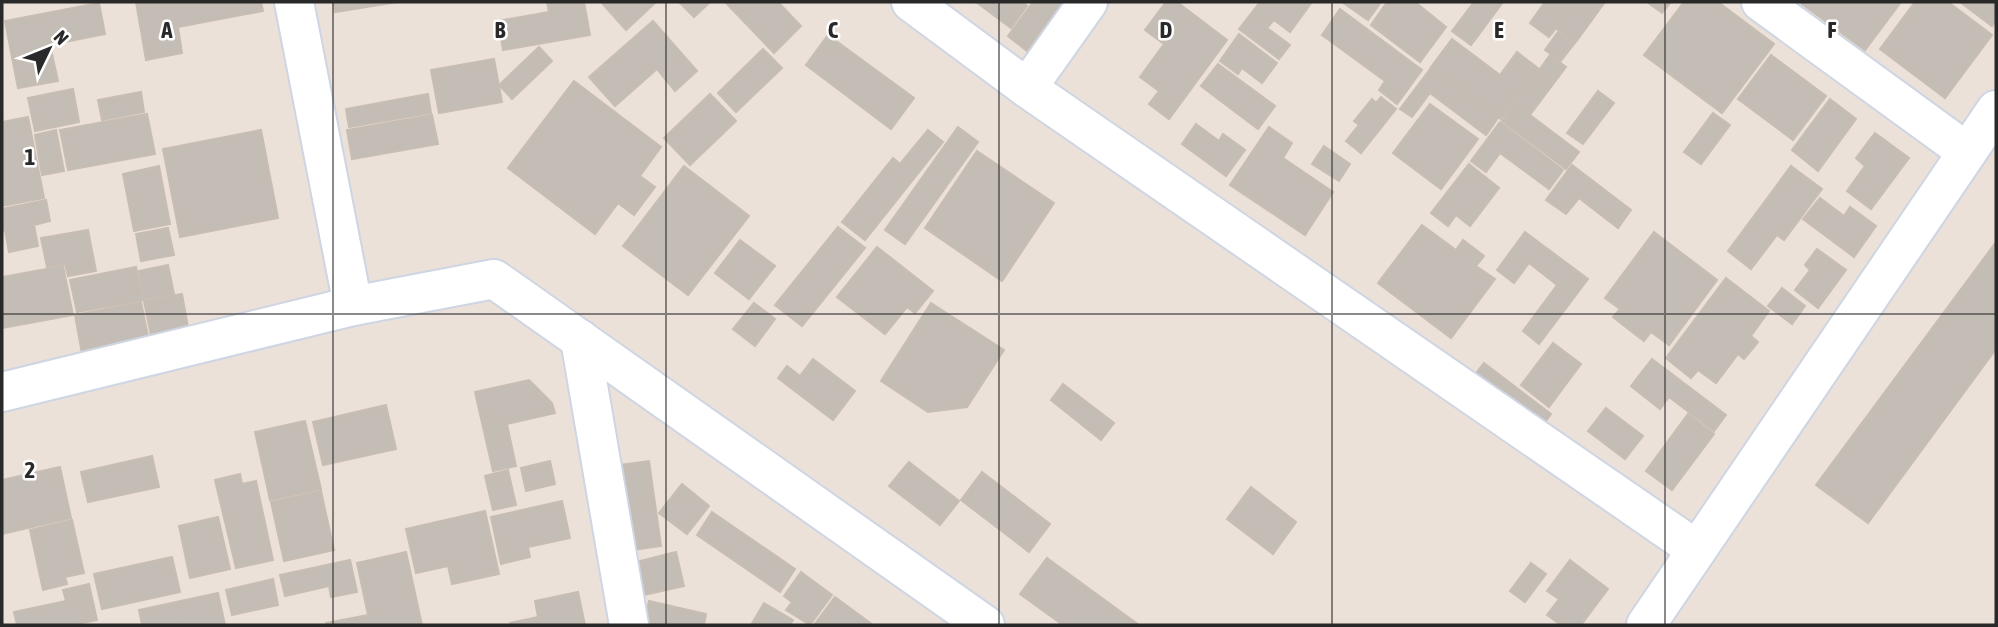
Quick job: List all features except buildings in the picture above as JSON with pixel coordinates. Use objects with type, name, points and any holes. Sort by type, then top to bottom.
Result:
[{"type":"street","points":[[294,2],[353,306]]},
{"type":"street","points":[[911,2],[1027,88],[1697,551]]},
{"type":"street","points":[[1027,88],[1088,2]]},
{"type":"street","points":[[1762,2],[1967,152]]},
{"type":"street","points":[[1646,625],[1996,110]]},
{"type":"street","points":[[2,392],[353,306],[494,279],[985,625]]},
{"type":"street","points":[[580,339],[629,625]]}]
